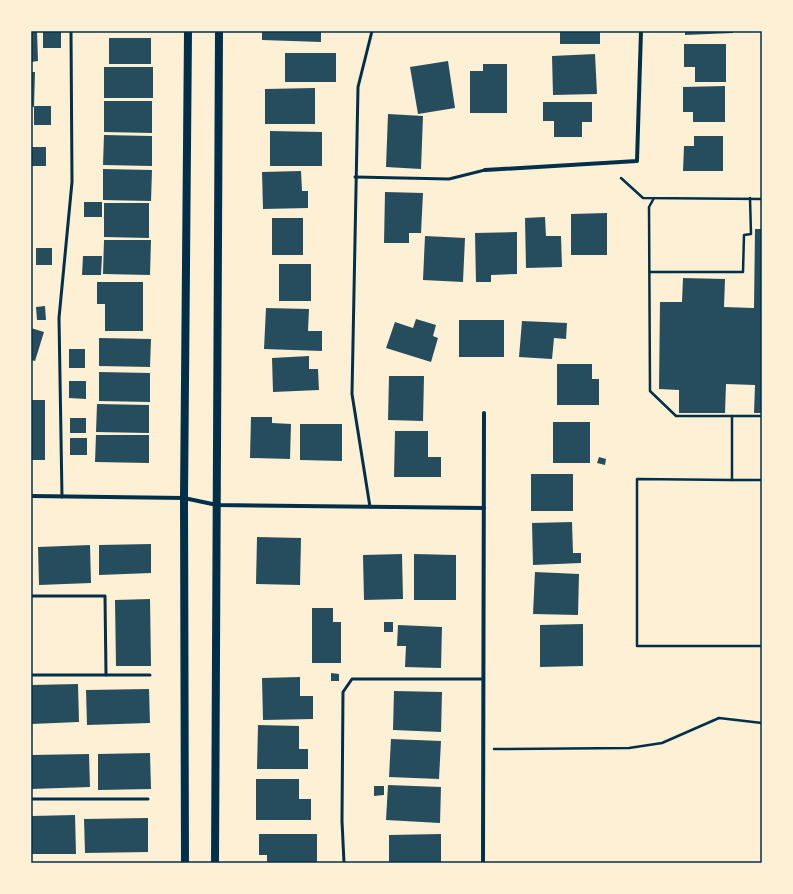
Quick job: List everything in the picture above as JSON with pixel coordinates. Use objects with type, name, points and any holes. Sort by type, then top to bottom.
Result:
[{"type":"main road","points":[[185,863],[184,498],[188,31]]},
{"type":"main road","points":[[215,863],[220,31]]},
{"type":"street","points":[[485,170],[637,161],[641,31]]},
{"type":"street","points":[[483,863],[484,413]]},
{"type":"street","points":[[31,496],[184,498],[217,505],[484,508]]},
{"type":"lane","points":[[62,497],[59,318],[72,182],[71,31]]},
{"type":"lane","points":[[370,506],[352,394],[355,177],[358,87],[372,31]]},
{"type":"lane","points":[[355,177],[449,179],[485,170]]},
{"type":"lane","points":[[31,596],[105,596],[106,675]]},
{"type":"lane","points":[[31,675],[150,675]]},
{"type":"lane","points":[[344,863],[342,821],[343,692],[352,679],[484,679]]},
{"type":"lane","points":[[31,799],[148,799]]},
{"type":"path","points":[[621,178],[643,198],[762,198]]},
{"type":"path","points":[[654,198],[649,207],[650,391],[676,416],[762,416]]},
{"type":"path","points":[[650,272],[743,272],[744,235],[751,234],[750,198]]},
{"type":"path","points":[[732,416],[732,480]]},
{"type":"path","points":[[762,480],[637,479],[637,646],[762,646]]},
{"type":"path","points":[[494,749],[629,748],[662,744],[719,718],[762,723]]},
{"type":"building","points":[[31,31],[37,31],[38,61],[31,62]]},
{"type":"building","points":[[43,31],[61,31],[61,48],[43,48]]},
{"type":"building","points":[[262,31],[321,31],[321,42],[262,40]]},
{"type":"building","points":[[560,31],[600,31],[600,44],[560,44]]},
{"type":"building","points":[[685,31],[733,31],[733,33],[685,35]]},
{"type":"building","points":[[109,38],[151,38],[151,64],[109,64]]},
{"type":"building","points":[[684,44],[726,44],[726,82],[695,82],[695,67],[684,67]]},
{"type":"building","points":[[285,53],[336,53],[336,82],[285,82]]},
{"type":"building","points":[[595,54],[597,94],[553,95],[552,56]]},
{"type":"building","points":[[448,61],[455,108],[418,114],[410,67]]},
{"type":"building","points":[[483,64],[507,64],[507,113],[470,113],[470,71],[483,71]]},
{"type":"building","points":[[104,67],[153,67],[153,98],[104,98]]},
{"type":"building","points":[[31,72],[35,72],[34,107],[31,106]]},
{"type":"building","points":[[725,86],[725,122],[693,122],[693,112],[683,112],[683,87]]},
{"type":"building","points":[[315,88],[315,124],[265,124],[265,89]]},
{"type":"building","points":[[104,101],[152,101],[152,133],[104,132]]},
{"type":"building","points":[[543,102],[592,102],[592,122],[582,122],[582,137],[554,137],[554,121],[543,121]]},
{"type":"building","points":[[34,106],[51,106],[51,125],[34,125]]},
{"type":"building","points":[[388,114],[423,116],[421,169],[386,167]]},
{"type":"building","points":[[270,131],[322,132],[322,166],[270,166]]},
{"type":"building","points":[[104,135],[152,136],[152,166],[103,165]]},
{"type":"building","points":[[694,136],[723,136],[723,171],[683,171],[684,146],[694,146]]},
{"type":"building","points":[[31,147],[46,147],[46,166],[31,166]]},
{"type":"building","points":[[103,169],[152,170],[151,201],[103,200]]},
{"type":"building","points":[[301,171],[302,191],[308,191],[308,208],[263,209],[262,172]]},
{"type":"building","points":[[385,192],[423,193],[421,233],[409,233],[409,243],[384,243]]},
{"type":"building","points":[[84,202],[102,202],[102,217],[84,217]]},
{"type":"building","points":[[104,203],[149,203],[149,238],[104,237]]},
{"type":"building","points":[[607,213],[607,255],[571,255],[571,214]]},
{"type":"building","points":[[545,217],[546,236],[561,236],[562,267],[526,268],[525,218]]},
{"type":"building","points":[[272,218],[303,218],[303,255],[272,255]]},
{"type":"building","points":[[755,229],[762,229],[762,413],[754,413],[755,385],[726,384],[725,413],[679,413],[679,390],[659,389],[660,302],[682,302],[683,278],[725,279],[724,307],[754,308]]},
{"type":"building","points":[[517,232],[517,274],[491,275],[491,282],[476,282],[475,233]]},
{"type":"building","points":[[425,236],[465,238],[463,282],[423,280]]},
{"type":"building","points":[[104,240],[151,240],[150,275],[103,274]]},
{"type":"building","points":[[36,248],[52,248],[52,265],[36,265]]},
{"type":"building","points":[[83,256],[102,256],[101,275],[82,275]]},
{"type":"building","points":[[279,264],[311,264],[311,301],[279,301]]},
{"type":"building","points":[[97,282],[143,282],[143,331],[105,331],[105,304],[97,304]]},
{"type":"building","points":[[45,306],[46,320],[37,320],[36,307]]},
{"type":"building","points":[[266,308],[309,309],[308,331],[322,331],[322,351],[264,349]]},
{"type":"building","points":[[416,319],[436,325],[433,336],[438,338],[431,362],[386,348],[395,322],[413,328]]},
{"type":"building","points":[[459,320],[504,320],[504,357],[459,357]]},
{"type":"building","points":[[522,321],[567,323],[566,339],[554,338],[552,359],[519,357]]},
{"type":"building","points":[[31,328],[44,332],[35,361],[31,360]]},
{"type":"building","points":[[99,338],[151,339],[150,367],[99,366]]},
{"type":"building","points":[[69,349],[85,349],[85,368],[69,368]]},
{"type":"building","points":[[309,356],[309,369],[318,369],[319,390],[273,392],[272,358]]},
{"type":"building","points":[[557,364],[592,364],[592,379],[599,379],[599,405],[557,405]]},
{"type":"building","points":[[99,372],[150,373],[150,402],[99,401]]},
{"type":"building","points":[[389,376],[424,376],[423,421],[388,420]]},
{"type":"building","points":[[69,381],[86,381],[86,399],[69,398]]},
{"type":"building","points":[[31,400],[45,400],[45,460],[31,460]]},
{"type":"building","points":[[97,404],[149,405],[149,433],[96,432]]},
{"type":"building","points":[[251,417],[272,417],[272,423],[291,424],[290,459],[250,458]]},
{"type":"building","points":[[70,418],[86,418],[86,433],[70,433]]},
{"type":"building","points":[[553,422],[590,422],[590,463],[553,463]]},
{"type":"building","points":[[300,424],[342,424],[342,461],[300,460]]},
{"type":"building","points":[[395,431],[428,431],[428,457],[441,457],[441,477],[394,477]]},
{"type":"building","points":[[96,435],[149,435],[149,463],[95,462]]},
{"type":"building","points":[[70,438],[87,438],[87,455],[70,455]]},
{"type":"building","points":[[599,457],[606,459],[605,465],[597,463]]},
{"type":"building","points":[[531,474],[573,474],[573,511],[531,511]]},
{"type":"building","points":[[572,522],[573,553],[581,553],[581,563],[533,565],[532,523]]},
{"type":"building","points":[[257,537],[301,538],[300,585],[256,584]]},
{"type":"building","points":[[151,544],[151,573],[99,575],[99,545]]},
{"type":"building","points":[[90,545],[91,583],[39,585],[38,547]]},
{"type":"building","points":[[402,554],[403,599],[364,600],[363,555]]},
{"type":"building","points":[[414,554],[456,555],[456,600],[414,600]]},
{"type":"building","points":[[535,572],[579,574],[578,615],[533,614]]},
{"type":"building","points":[[150,599],[151,666],[116,666],[115,600]]},
{"type":"building","points":[[312,608],[333,608],[333,622],[341,622],[341,663],[312,663]]},
{"type":"building","points":[[384,622],[393,622],[393,632],[384,632]]},
{"type":"building","points":[[583,624],[583,666],[540,667],[540,625]]},
{"type":"building","points":[[398,625],[442,627],[441,668],[405,667],[406,646],[397,646]]},
{"type":"building","points":[[331,673],[339,674],[339,681],[331,681]]},
{"type":"building","points":[[300,677],[300,696],[313,696],[313,719],[263,720],[262,678]]},
{"type":"building","points":[[78,684],[79,722],[31,724],[31,685]]},
{"type":"building","points":[[149,689],[150,723],[87,725],[86,690]]},
{"type":"building","points":[[394,691],[442,692],[441,732],[393,730]]},
{"type":"building","points":[[258,725],[299,726],[299,749],[308,749],[308,769],[257,769]]},
{"type":"building","points":[[391,739],[441,741],[439,779],[389,777]]},
{"type":"building","points":[[150,753],[151,789],[98,790],[98,754]]},
{"type":"building","points":[[89,754],[90,787],[31,789],[31,755]]},
{"type":"building","points":[[256,779],[299,779],[299,799],[311,799],[311,820],[256,820]]},
{"type":"building","points":[[388,785],[441,787],[440,823],[386,820]]},
{"type":"building","points":[[374,786],[384,786],[384,795],[374,796]]},
{"type":"building","points":[[75,815],[76,854],[31,854],[31,816]]},
{"type":"building","points":[[148,818],[148,852],[85,853],[84,819]]},
{"type":"building","points":[[259,834],[317,834],[317,863],[267,863],[267,855],[259,855]]},
{"type":"building","points":[[441,834],[441,863],[389,863],[389,835]]}]
